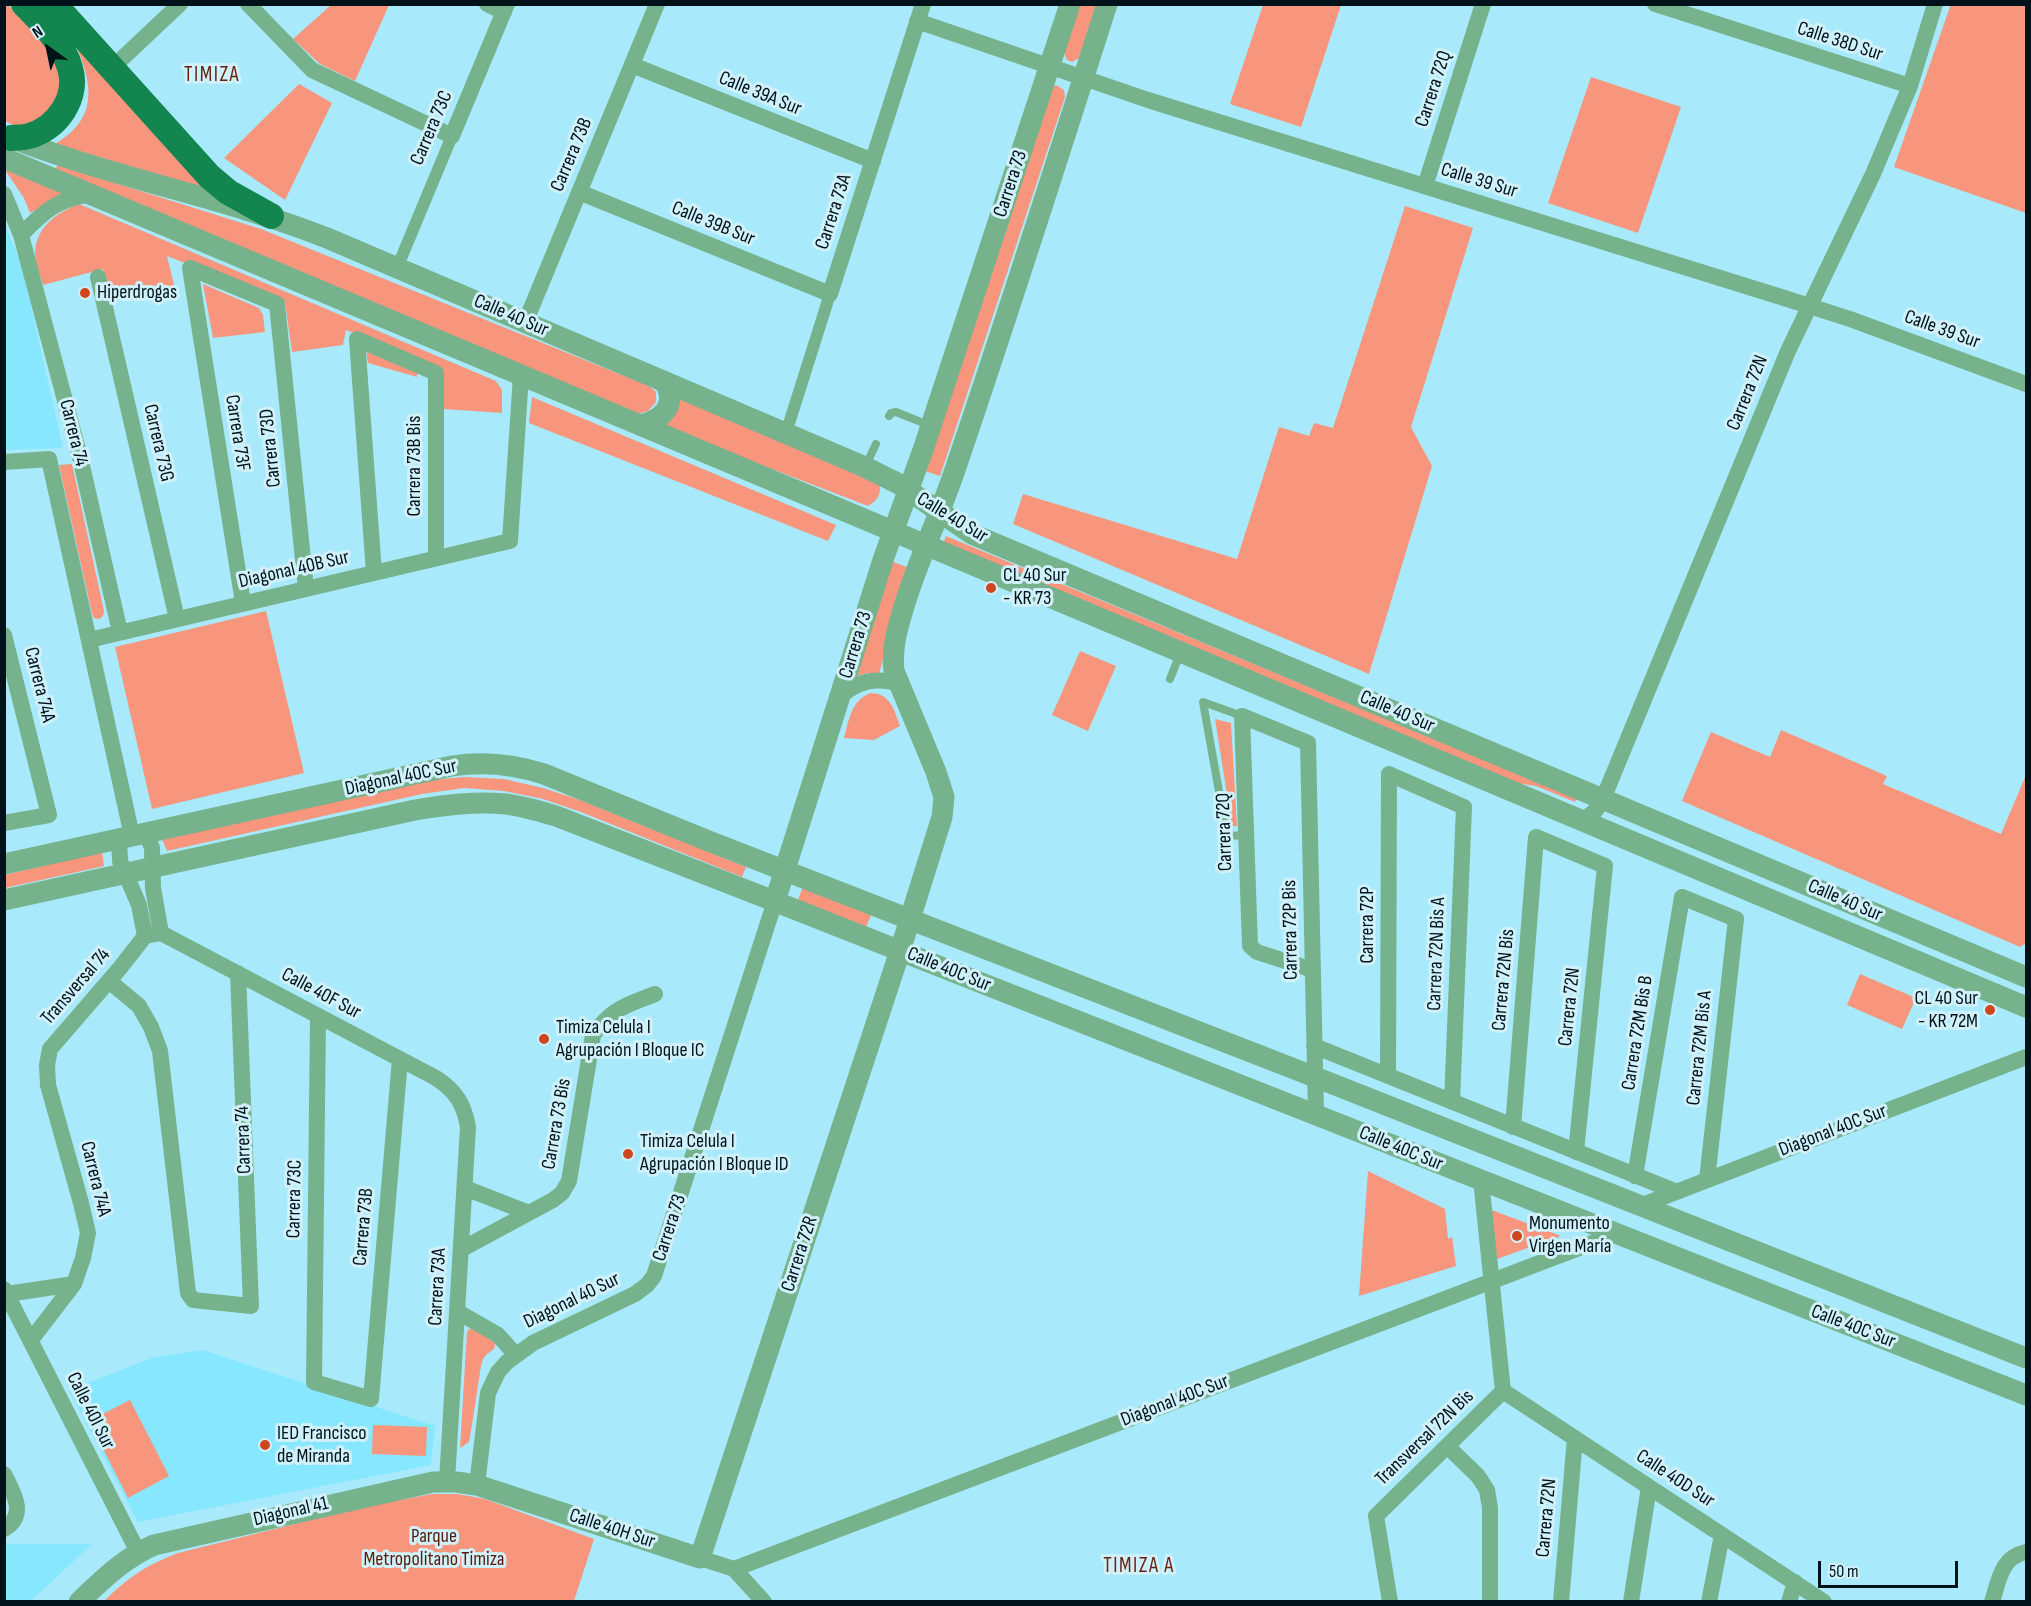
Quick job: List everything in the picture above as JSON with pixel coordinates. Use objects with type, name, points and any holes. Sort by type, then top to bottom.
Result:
[{"type":"main road","points":[[7,144],[48,127],[61,116],[69,101],[72,86],[71,69],[62,51],[40,20],[24,4]]},
{"type":"main road","points":[[54,4],[209,176],[228,192],[271,216]]},
{"type":"street","points":[[111,69],[180,4]]},
{"type":"street","points":[[248,4],[312,70],[452,136]]},
{"type":"street","points":[[487,4],[506,8]]},
{"type":"street","name":"Carrera 73B","points":[[525,322],[657,4]]},
{"type":"street","name":"Carrera 73A","points":[[786,433],[922,4]]},
{"type":"street","name":"Carrera 73","points":[[646,1286],[654,1276],[839,698],[1070,4]]},
{"type":"street","name":"Carrera 73","points":[[900,951],[942,817],[944,797],[894,671],[894,645],[916,567],[956,467],[1107,4]]},
{"type":"street","name":"Carrera 72Q","points":[[1425,186],[1483,4]]},
{"type":"street","name":"Calle 38D Sur","points":[[1655,4],[1910,86]]},
{"type":"street","name":"Carrera 72N","points":[[1584,820],[1596,810],[1603,799],[1783,362],[1872,174],[1910,86],[1935,4]]},
{"type":"street","name":"Carrera 73C","points":[[397,268],[506,8]]},
{"type":"street","name":"Calle 39 Sur","points":[[917,21],[1083,78],[1809,306],[2026,384]]},
{"type":"street","name":"Calle 39A Sur","points":[[632,65],[873,162]]},
{"type":"street","name":"Calle 40 Sur","points":[[7,144],[92,194],[2026,1007]]},
{"type":"street","name":"Calle 40 Sur","points":[[7,144],[50,153],[271,216],[865,467],[908,491],[972,534],[2026,977]]},
{"type":"street","name":"Calle 39B Sur","points":[[579,192],[830,294]]},
{"type":"street","name":"Carrera 74","points":[[4,194],[21,235],[80,458],[120,632]]},
{"type":"street","points":[[21,235],[41,215],[61,201],[92,194]]},
{"type":"street","name":"Carrera 73F","points":[[243,603],[190,268],[277,304]]},
{"type":"street","name":"Carrera 73G","points":[[98,277],[177,619]]},
{"type":"street","name":"Carrera 73D","points":[[277,304],[306,589]]},
{"type":"street","name":"Carrera 73B Bis","points":[[374,573],[357,339],[436,373],[436,558]]},
{"type":"street","name":"Diagonal 40B Sur","points":[[89,640],[510,541],[521,375]]},
{"type":"street","points":[[641,425],[660,417],[667,409],[670,394],[664,381]]},
{"type":"street","name":"Carrera 74","points":[[4,462],[49,459],[132,836],[152,848],[155,899],[153,934]]},
{"type":"street","name":"Carrera 74A","points":[[4,635],[49,815],[4,823]]},
{"type":"street","points":[[839,698],[847,690],[870,680],[879,679],[900,684]]},
{"type":"street","name":"Carrera 72Q","points":[[1242,716],[1250,946],[1257,952],[1313,970]]},
{"type":"street","name":"Carrera 72P Bis","points":[[1242,716],[1308,743],[1316,1115]]},
{"type":"street","name":"Diagonal 40C Sur","points":[[4,864],[472,763],[521,766],[785,870]]},
{"type":"street","name":"Carrera 72N Bis A","points":[[1389,774],[1464,807],[1452,1102]]},
{"type":"street","name":"Carrera 72P","points":[[1388,1076],[1389,774]]},
{"type":"street","points":[[1603,799],[1603,814],[1608,831]]},
{"type":"street","name":"Diagonal 40C Sur","points":[[4,900],[415,810],[448,805],[504,804],[556,816],[775,901]]},
{"type":"street","name":"Carrera 74","points":[[132,836],[118,854],[153,934]]},
{"type":"street","name":"Carrera 72N Bis","points":[[1513,1127],[1536,837],[1605,866]]},
{"type":"street","name":"Carrera 72N","points":[[1576,1152],[1605,866]]},
{"type":"street","name":"Calle 40C Sur","points":[[785,870],[2026,1358]]},
{"type":"street","name":"Carrera 72M Bis B","points":[[1635,1176],[1682,897],[1736,920]]},
{"type":"street","name":"Calle 40C Sur","points":[[775,901],[2026,1395]]},
{"type":"street","name":"Carrera 72M Bis A","points":[[1707,1180],[1736,920]]},
{"type":"street","name":"Calle 40F Sur","points":[[153,934],[238,973],[400,1059],[445,1084],[459,1097]]},
{"type":"street","name":"Transversal 74","points":[[48,1085],[47,1065],[50,1049],[153,934]]},
{"type":"street","name":"Carrera 72R","points":[[700,1558],[900,951]]},
{"type":"street","name":"Carrera 74","points":[[109,981],[139,1006],[151,1027],[160,1051],[188,1293],[193,1300],[251,1306],[238,973]]},
{"type":"street","name":"Carrera 73 Bis","points":[[529,1213],[553,1200],[565,1189],[569,1181],[593,1035],[603,1020],[618,1009],[655,994]]},
{"type":"street","name":"Carrera 73C","points":[[318,1016],[314,1382],[371,1399]]},
{"type":"street","points":[[1314,1046],[1677,1192]]},
{"type":"street","name":"Diagonal 40C Sur","points":[[1640,1206],[2026,1057]]},
{"type":"street","name":"Carrera 73B","points":[[371,1399],[400,1059]]},
{"type":"street","name":"Carrera 74A","points":[[31,1340],[74,1284],[88,1233],[48,1085]]},
{"type":"street","name":"Carrera 73A","points":[[447,1481],[468,1127],[459,1097]]},
{"type":"street","points":[[1481,1180],[1503,1391]]},
{"type":"street","points":[[465,1188],[529,1213]]},
{"type":"street","points":[[462,1249],[529,1213]]},
{"type":"street","name":"Diagonal 40C Sur","points":[[734,1569],[1616,1234]]},
{"type":"street","points":[[1752,1288],[1765,1255]]},
{"type":"street","points":[[6,1291],[74,1284]]},
{"type":"street","name":"Diagonal 40 Sur","points":[[515,1354],[635,1294],[646,1286]]},
{"type":"street","name":"Calle 40I Sur","points":[[6,1291],[138,1552]]},
{"type":"street","points":[[458,1312],[498,1335],[515,1354],[498,1372],[488,1393],[477,1485]]},
{"type":"street","name":"Calle 40D Sur","points":[[1503,1391],[1824,1602]]},
{"type":"street","name":"Transversal 72N Bis","points":[[1390,1602],[1376,1516],[1503,1391]]},
{"type":"street","name":"Carrera 72N","points":[[1561,1602],[1575,1438]]},
{"type":"street","points":[[1447,1446],[1478,1476],[1487,1490],[1490,1508],[1490,1602]]},
{"type":"street","points":[[4,1474],[18,1500],[17,1514],[11,1525],[4,1529]]},
{"type":"street","name":"Calle 40H Sur","points":[[447,1481],[477,1485],[734,1569],[764,1602]]},
{"type":"street","name":"Diagonal 41","points":[[138,1552],[176,1538],[417,1485],[447,1481]]},
{"type":"street","points":[[1631,1602],[1649,1487]]},
{"type":"street","points":[[1709,1602],[1722,1535]]},
{"type":"street","points":[[79,1602],[123,1562],[138,1552]]},
{"type":"street","points":[[1992,1602],[2009,1559],[2022,1553]]},
{"type":"street","points":[[1789,1602],[1795,1582]]},
{"type":"lane","points":[[888,417],[891,413],[896,412],[931,427]]},
{"type":"lane","points":[[865,467],[876,444]]},
{"type":"lane","points":[[1170,679],[1181,651]]},
{"type":"lane","points":[[1242,716],[1203,702],[1227,836],[1246,835]]},
{"type":"shaded area","points":[[4,222],[22,266],[63,448],[5,450]]},
{"type":"shaded area","name":"IED Francisco de Miranda","points":[[203,1350],[435,1426],[431,1465],[138,1522],[69,1390],[155,1357]]},
{"type":"shaded area","points":[[5,1544],[92,1544],[30,1602],[5,1601]]},
{"type":"green space","points":[[1951,4],[2026,5],[2026,213],[1894,167]]},
{"type":"green space","points":[[4,5],[8,5],[41,40],[56,62],[62,82],[54,114],[17,127],[5,121]]},
{"type":"green space","points":[[331,5],[389,5],[355,81],[320,64],[293,39]]},
{"type":"green space","points":[[1079,5],[1096,5],[1079,58],[1072,62],[1067,60],[1064,53]]},
{"type":"green space","points":[[1263,5],[1341,5],[1301,127],[1230,104]]},
{"type":"green space","points":[[75,44],[216,192],[55,144],[79,123],[88,99],[86,73]]},
{"type":"green space","points":[[1591,77],[1681,107],[1638,233],[1548,203]]},
{"type":"green space","points":[[299,84],[332,103],[285,200],[224,158]]},
{"type":"green space","points":[[1056,85],[1064,90],[1065,97],[940,476],[925,471],[1053,87]]},
{"type":"green space","points":[[58,165],[261,229],[649,386],[656,392],[656,402],[648,411],[638,414],[55,169]]},
{"type":"green space","points":[[5,170],[65,194],[30,213],[24,198]]},
{"type":"green space","points":[[79,204],[496,381],[502,390],[502,413],[444,409],[443,371],[346,330],[343,345],[292,352],[285,302],[167,256],[175,289],[111,302],[103,269],[43,285],[35,257],[39,236],[43,228],[55,217]]},
{"type":"green space","points":[[1405,206],[1473,228],[1411,427],[1432,466],[1369,674],[1013,524],[1023,494],[1237,559],[1279,427],[1309,436],[1314,423],[1333,428]]},
{"type":"green space","points":[[203,284],[259,308],[263,315],[265,332],[213,338]]},
{"type":"green space","points":[[366,350],[417,370],[417,377],[368,363]]},
{"type":"green space","points":[[679,395],[879,482],[878,496],[868,506],[663,427]]},
{"type":"green space","points":[[532,397],[836,525],[828,541],[529,423]]},
{"type":"green space","points":[[72,464],[104,611],[103,616],[99,619],[94,618],[92,614],[59,465]]},
{"type":"green space","points":[[946,536],[1577,798],[1575,802],[1536,786],[1508,782],[943,544]]},
{"type":"green space","points":[[891,561],[909,568],[879,674],[867,673],[854,677]]},
{"type":"green space","points":[[266,611],[304,773],[152,809],[115,647]]},
{"type":"green space","points":[[1080,651],[1116,666],[1088,731],[1052,715]]},
{"type":"green space","points":[[870,693],[887,699],[900,726],[874,740],[844,738],[855,706]]},
{"type":"green space","points":[[1215,719],[1231,723],[1237,826],[1232,826]]},
{"type":"green space","points":[[1781,730],[1887,776],[1883,784],[2001,834],[2026,775],[2026,943],[2020,947],[1682,801],[1711,732],[1770,757]]},
{"type":"green space","points":[[464,777],[504,779],[543,788],[580,800],[746,867],[742,877],[543,799],[504,791],[464,788],[422,794],[167,851],[162,839],[421,781]]},
{"type":"green space","points":[[102,852],[104,866],[5,888],[4,875]]},
{"type":"green space","points":[[803,886],[872,913],[866,927],[798,900]]},
{"type":"green space","points":[[1860,974],[1916,998],[1902,1029],[1847,1005]]},
{"type":"green space","points":[[1368,1171],[1445,1209],[1448,1239],[1452,1237],[1456,1266],[1359,1296]]},
{"type":"green space","points":[[1489,1209],[1561,1236],[1497,1259]]},
{"type":"green space","points":[[473,1328],[495,1343],[495,1346],[482,1362],[469,1442],[460,1448],[467,1332]]},
{"type":"green space","points":[[130,1400],[169,1476],[128,1498],[89,1421]]},
{"type":"green space","points":[[373,1425],[427,1427],[426,1456],[372,1454]]},
{"type":"green space","name":"Parque Metropolitano Timiza","points":[[432,1494],[458,1494],[485,1499],[594,1539],[574,1601],[103,1602],[138,1573],[178,1553],[367,1506]]},
{"type":"place","name":"Hiperdrogas","points":[[85,293]]},
{"type":"place","name":"CL 40 Sur - KR 73","points":[[991,588]]},
{"type":"place","name":"CL 40 Sur - KR 72M","points":[[1990,1010]]},
{"type":"place","name":"Timiza Celula I Agrupación I Bloque IC","points":[[544,1039]]},
{"type":"place","name":"Timiza Celula I Agrupación I Bloque ID","points":[[628,1154]]},
{"type":"place","name":"Monumento Virgen María","points":[[1517,1236]]},
{"type":"place","name":"IED Francisco de Miranda","points":[[265,1445]]},
{"type":"district","name":"TIMIZA","points":[[212,76]]},
{"type":"district","name":"TIMIZA A","points":[[1139,1567]]}]
